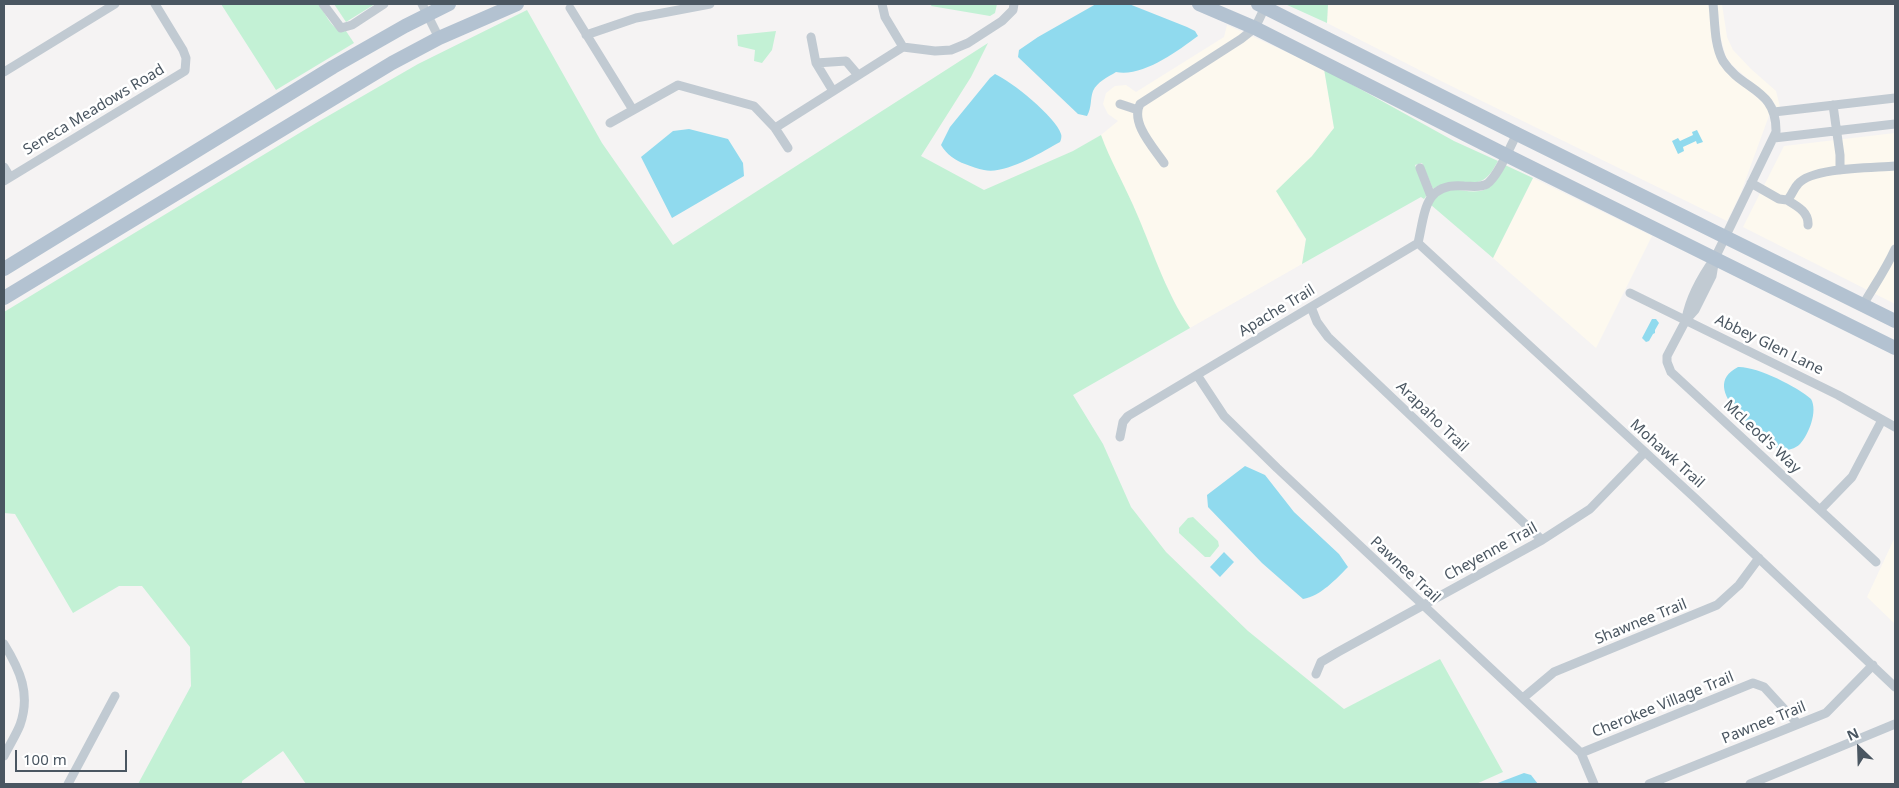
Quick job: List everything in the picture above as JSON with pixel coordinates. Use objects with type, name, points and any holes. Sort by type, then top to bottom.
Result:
[{"type":"main road","points":[[4,269],[424,9],[449,4]]},
{"type":"main road","points":[[4,298],[362,81],[439,38],[517,4]]},
{"type":"main road","points":[[1199,4],[1255,28],[1506,156],[1895,348]]},
{"type":"main road","points":[[1262,5],[1517,134],[1895,321]]},
{"type":"main road","points":[[1811,305],[1836,311],[1895,341]]},
{"type":"street","points":[[4,72],[115,4]]},
{"type":"street","name":"Seneca Meadows Road","points":[[7,179],[185,71],[186,58],[183,50],[155,4]]},
{"type":"street","points":[[323,4],[341,28],[352,25],[384,4]]},
{"type":"street","points":[[586,35],[636,18],[710,4]]},
{"type":"street","points":[[882,4],[885,17],[903,47]]},
{"type":"street","points":[[774,128],[903,47],[935,51],[951,50],[968,43],[1002,21],[1013,10],[1014,4]]},
{"type":"street","points":[[1713,4],[1717,39],[1722,59],[1729,68],[1770,103],[1776,121],[1774,138],[1895,124]]},
{"type":"street","points":[[1164,163],[1137,118],[1140,104],[1255,28],[1262,5]]},
{"type":"street","points":[[570,8],[633,110]]},
{"type":"street","points":[[424,9],[439,38]]},
{"type":"street","points":[[811,37],[816,62],[833,91]]},
{"type":"street","points":[[816,62],[846,61],[858,76]]},
{"type":"street","points":[[610,123],[678,85],[754,106],[774,128],[788,148]]},
{"type":"street","points":[[1774,112],[1895,98]]},
{"type":"street","points":[[1120,104],[1138,110]]},
{"type":"street","points":[[1833,105],[1840,155],[1840,170]]},
{"type":"street","points":[[1418,243],[1431,196],[1436,191],[1454,185],[1480,186],[1486,184],[1497,171],[1517,134]]},
{"type":"street","name":"McLeod's Way","points":[[1774,138],[1715,258],[1688,306],[1686,320],[1667,356],[1666,362],[1671,372],[1876,562]]},
{"type":"street","points":[[1787,200],[1797,184],[1810,176],[1840,170],[1895,166]]},
{"type":"street","points":[[4,167],[7,179]]},
{"type":"street","points":[[1420,168],[1431,196]]},
{"type":"street","points":[[1751,183],[1780,199],[1787,200],[1805,213],[1808,225]]},
{"type":"street","name":"Apache Trail","points":[[1120,437],[1123,422],[1128,416],[1418,243]]},
{"type":"street","name":"Mohawk Trail","points":[[1418,243],[1759,558],[1895,687]]},
{"type":"street","points":[[1862,305],[1895,249]]},
{"type":"street","name":"Abbey Glen Lane","points":[[1630,292],[1838,394],[1895,427]]},
{"type":"street","name":"Arapaho Trail","points":[[1311,307],[1317,322],[1328,337],[1542,540]]},
{"type":"street","name":"Pawnee Trail","points":[[1197,375],[1224,416],[1581,753],[1594,784]]},
{"type":"street","points":[[1820,510],[1852,477],[1882,420]]},
{"type":"street","name":"Cheyenne Trail","points":[[1316,674],[1321,662],[1542,540],[1590,509],[1644,453]]},
{"type":"street","name":"Shawnee Trail","points":[[1523,698],[1554,672],[1717,605],[1739,585],[1759,558]]},
{"type":"street","points":[[4,644],[16,664],[23,681],[24,699],[20,724],[4,756]]},
{"type":"street","name":"Pawnee Trail","points":[[1649,784],[1826,713],[1873,665]]},
{"type":"street","name":"Cherokee Village Trail","points":[[1581,753],[1753,683],[1764,687],[1798,724]]},
{"type":"street","points":[[68,784],[115,696]]},
{"type":"street","points":[[1750,784],[1895,724]]},
{"type":"shaded area","points":[[1328,4],[1709,4],[1727,72],[1767,106],[1770,113],[1740,195],[1727,221],[1327,23]]},
{"type":"shaded area","points":[[1717,4],[1722,4],[1727,37],[1733,50],[1776,91],[1780,107],[1777,107],[1772,100],[1732,65],[1726,57],[1721,39]]},
{"type":"shaded area","points":[[1227,25],[1324,69],[1334,128],[1312,156],[1296,225],[1306,239],[1302,264],[1190,328],[1182,317],[1161,274],[1133,205],[1111,163],[1101,135],[1118,121],[1108,114],[1103,104],[1106,93],[1115,86],[1126,85],[1136,92],[1224,37]]},
{"type":"shaded area","points":[[1895,133],[1895,304],[1743,227],[1784,146]]},
{"type":"shaded area","points":[[1533,178],[1652,236],[1596,348],[1493,258]]},
{"type":"shaded area","points":[[1895,537],[1895,624],[1867,597]]},
{"type":"green space","points":[[221,4],[319,4],[333,26],[341,31],[346,31],[354,43],[276,90]]},
{"type":"green space","points":[[334,4],[375,4],[346,22]]},
{"type":"green space","points":[[932,4],[997,4],[995,13],[990,16],[931,6]]},
{"type":"green space","points":[[1285,4],[1328,4],[1327,23]]},
{"type":"green space","points":[[527,10],[602,143],[673,245],[988,43],[971,77],[921,156],[984,190],[1073,151],[1101,135],[1173,299],[1190,328],[1073,395],[1103,444],[1131,507],[1166,552],[1248,631],[1344,709],[1440,659],[1503,772],[1476,784],[306,784],[283,751],[242,781],[242,784],[138,784],[191,686],[190,647],[142,586],[119,586],[73,613],[15,514],[4,513],[4,312],[316,123],[418,64]]},
{"type":"green space","points":[[776,31],[772,50],[762,63],[754,61],[755,50],[738,46],[737,35]]},
{"type":"green space","points":[[1324,69],[1454,141],[1498,161],[1490,174],[1483,180],[1473,183],[1447,183],[1433,189],[1422,163],[1415,165],[1427,195],[1424,199],[1421,197],[1302,264],[1306,239],[1276,191],[1312,156],[1334,128]]},
{"type":"green space","points":[[1505,165],[1533,178],[1493,258],[1431,205],[1442,192],[1449,190],[1479,191],[1486,189]]},
{"type":"green space","points":[[1193,517],[1218,541],[1219,546],[1210,557],[1205,557],[1179,533],[1179,528],[1188,518]]},
{"type":"water","points":[[1096,4],[1129,4],[1187,27],[1195,31],[1198,36],[1159,62],[1137,71],[1116,72],[1103,80],[1093,91],[1087,116],[1078,114],[1018,57],[1019,50],[1038,37]]},
{"type":"water","points":[[995,74],[1022,92],[1042,109],[1051,118],[1061,137],[1060,142],[1034,157],[1013,166],[993,171],[979,169],[958,161],[948,154],[941,145],[950,127]]},
{"type":"water","points":[[689,129],[728,139],[743,163],[744,176],[672,218],[641,157],[673,131]]},
{"type":"water","points":[[1697,130],[1703,142],[1697,144],[1696,141],[1683,147],[1684,151],[1678,154],[1672,141],[1678,138],[1680,141],[1693,135],[1692,132]]},
{"type":"water","points":[[1652,319],[1656,319],[1659,323],[1655,333],[1646,342],[1642,338]]},
{"type":"water","points":[[1738,367],[1755,370],[1776,378],[1811,399],[1814,410],[1812,422],[1798,446],[1781,451],[1737,411],[1728,399],[1724,387],[1727,376]]},
{"type":"water","points":[[1245,466],[1265,475],[1294,512],[1339,554],[1348,567],[1328,586],[1316,594],[1303,599],[1262,563],[1208,507],[1207,495]]},
{"type":"water","points":[[1224,552],[1234,562],[1220,577],[1210,567]]},
{"type":"water","points":[[1524,773],[1531,775],[1538,784],[1495,784]]}]
